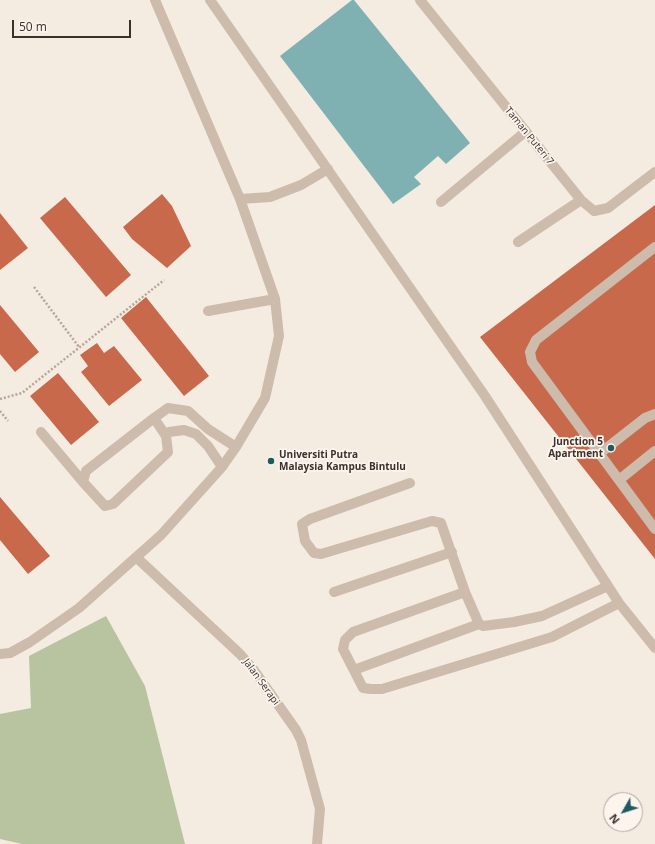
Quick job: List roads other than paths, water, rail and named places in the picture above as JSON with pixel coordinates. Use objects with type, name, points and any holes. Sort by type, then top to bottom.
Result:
[{"type":"street","points":[[0,654],[10,652],[30,642],[73,612],[161,535],[222,467],[236,447],[265,398],[279,336],[275,298],[240,199],[154,0]]},
{"type":"street","points":[[210,0],[485,396],[619,603],[655,648]]},
{"type":"street","name":"Taman Puteri 7","points":[[420,0],[581,200],[594,211],[608,208],[655,172]]},
{"type":"street","points":[[440,202],[525,132]]},
{"type":"street","points":[[240,199],[270,197],[301,185],[328,169]]},
{"type":"street","points":[[518,242],[581,200]]},
{"type":"street","points":[[655,247],[536,340],[530,352],[532,362],[655,529]]},
{"type":"street","points":[[208,311],[275,298]]},
{"type":"street","points":[[83,482],[86,471],[168,408],[188,411],[208,429],[236,447]]},
{"type":"street","points":[[599,454],[645,418],[655,414]]},
{"type":"street","points":[[41,432],[105,506],[113,504],[168,452],[166,436],[154,418]]},
{"type":"street","points":[[166,436],[169,432],[184,430],[196,434],[208,446],[222,467]]},
{"type":"street","points":[[619,480],[655,451]]},
{"type":"street","points":[[410,483],[310,519],[302,524],[305,540],[314,553],[321,554],[432,521],[441,523],[465,592],[479,624]]},
{"type":"street","points":[[334,592],[452,552]]},
{"type":"street","name":"Jalan Serapi","points":[[136,557],[240,654],[254,669],[296,730],[301,740],[320,809],[317,844]]},
{"type":"street","points":[[354,670],[479,624],[483,626],[507,623],[542,616],[608,586]]},
{"type":"street","points":[[465,592],[353,632],[345,640],[343,649],[363,688],[382,688],[552,637],[619,603]]},
{"type":"water","points":[[352,0],[354,0],[470,143],[446,164],[438,156],[414,177],[421,184],[393,204],[280,56]]},
{"type":"place","name":"Junction 5 Apartment","points":[[611,448]]},
{"type":"place","name":"Universiti Putra Malaysia Kampus Bintulu","points":[[271,461]]}]
